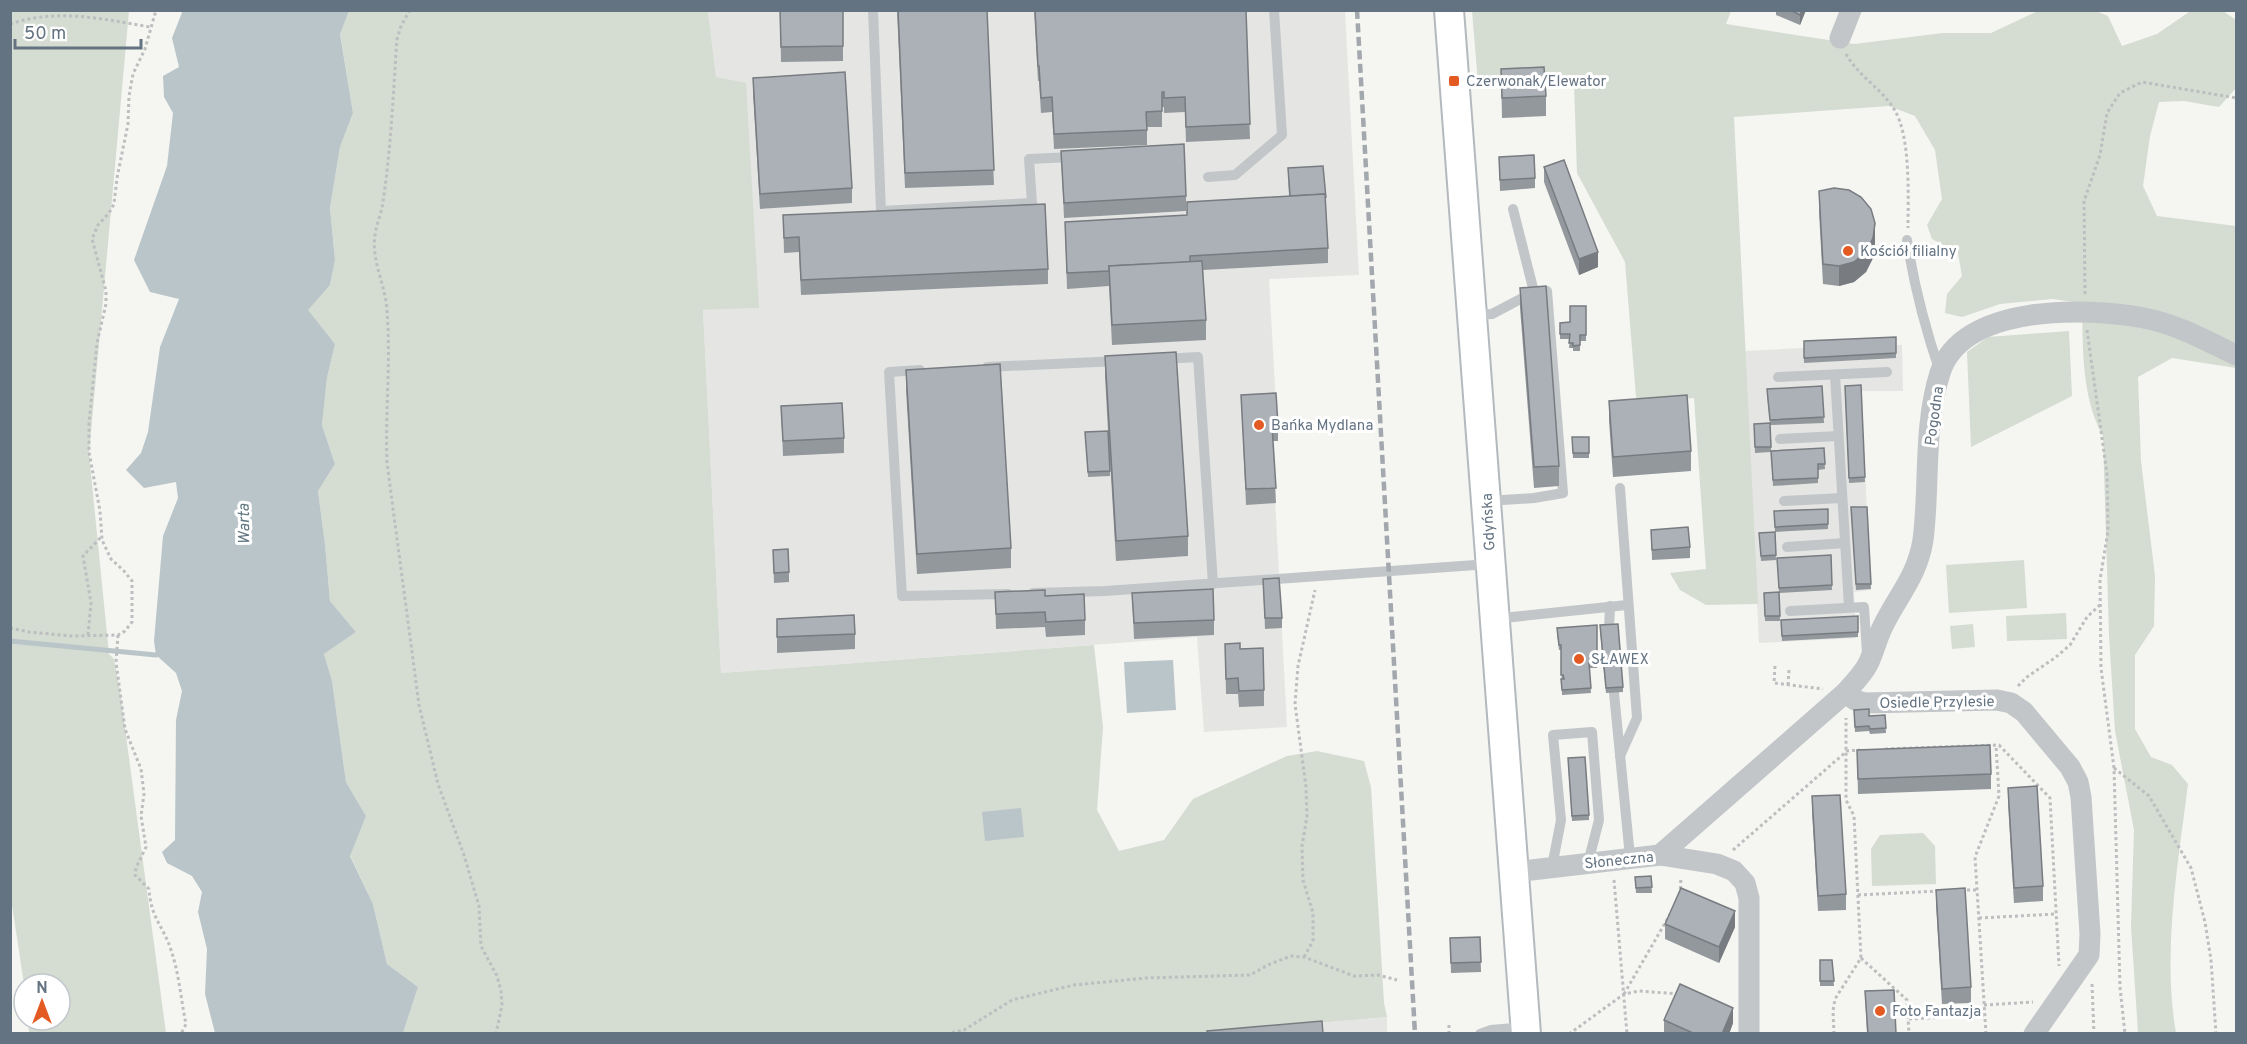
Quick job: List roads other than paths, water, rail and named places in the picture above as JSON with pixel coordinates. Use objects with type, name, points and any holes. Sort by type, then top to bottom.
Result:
[{"type":"main road","name":"Gdyńska","points":[[1449,10],[1525,1030]]},
{"type":"street","points":[[1840,38],[1851,10]]},
{"type":"street","name":"Pogodna","points":[[1845,693],[1867,665],[1883,626],[1913,577],[1922,542],[1931,424],[1940,372],[1954,349],[1970,335],[1988,325],[2018,317],[2085,313],[2144,318],[2183,331],[2236,355]]},
{"type":"street","points":[[1660,855],[1845,693]]},
{"type":"street","name":"Osiedle Przylesie","points":[[1845,693],[1865,703],[1997,700],[2011,703],[2024,712],[2070,767],[2078,782],[2090,934],[2089,955],[2034,1034]]},
{"type":"street","name":"Słoneczna","points":[[1515,872],[1588,862],[1621,863],[1660,855],[1717,864],[1734,871],[1745,882],[1749,898],[1749,1034]]},
{"type":"lane","points":[[873,10],[881,211],[1032,203],[1029,159],[1085,156]]},
{"type":"lane","points":[[1208,177],[1235,175],[1282,135],[1274,10]]},
{"type":"lane","points":[[1513,209],[1534,292]]},
{"type":"lane","points":[[1908,240],[1915,287],[1925,329],[1940,372]]},
{"type":"lane","points":[[1473,315],[1492,314],[1534,292],[1548,291],[1563,493],[1534,498],[1487,501]]},
{"type":"lane","points":[[1150,360],[1198,357],[1213,584]]},
{"type":"lane","points":[[972,368],[1127,361]]},
{"type":"lane","points":[[936,370],[889,372],[902,596],[1105,591],[1490,564]]},
{"type":"lane","points":[[1779,377],[1887,372]]},
{"type":"lane","points":[[1835,375],[1849,607]]},
{"type":"lane","points":[[1780,439],[1838,436]]},
{"type":"lane","points":[[1620,488],[1637,718],[1620,756]]},
{"type":"lane","points":[[1784,501],[1842,498]]},
{"type":"lane","points":[[1786,547],[1845,543]]},
{"type":"lane","points":[[1494,619],[1627,604]]},
{"type":"lane","points":[[1610,606],[1610,629]]},
{"type":"lane","points":[[1790,611],[1864,606],[1867,665]]},
{"type":"lane","points":[[1614,693],[1620,756],[1621,863]]},
{"type":"lane","points":[[1552,867],[1561,820],[1554,735],[1592,732],[1599,820],[1588,862]]},
{"type":"lane","points":[[1480,1034],[1491,1030],[1525,1030]]},
{"type":"water","name":"Warta","points":[[183,10],[349,11],[340,34],[353,113],[340,147],[330,208],[335,260],[330,285],[308,310],[335,344],[327,378],[322,425],[335,464],[318,491],[330,601],[356,632],[324,654],[332,681],[346,782],[366,816],[350,856],[373,904],[387,964],[418,987],[403,1033],[215,1033],[205,994],[207,949],[198,912],[202,892],[192,876],[167,863],[162,852],[175,840],[176,720],[182,691],[176,673],[156,655],[154,641],[163,536],[178,498],[176,482],[144,488],[126,470],[141,453],[148,432],[160,347],[179,299],[150,292],[134,260],[167,166],[173,113],[164,97],[163,76],[179,67],[172,38]]},
{"type":"water","points":[[1173,660],[1176,710],[1127,713],[1124,662]]},
{"type":"water","points":[[1021,808],[1024,837],[985,841],[982,812]]},
{"type":"waterway","points":[[10,641],[156,655]]},
{"type":"railway","points":[[1357,10],[1415,1034]]},
{"type":"place","name":"Czerwonak/Elewator","points":[[1454,81]]},
{"type":"place","name":"Kościół filialny","points":[[1848,251]]},
{"type":"place","name":"Bańka Mydlana","points":[[1259,425]]},
{"type":"place","name":"SŁAWEX","points":[[1579,659]]},
{"type":"place","name":"Foto Fantazja","points":[[1880,1011]]}]
